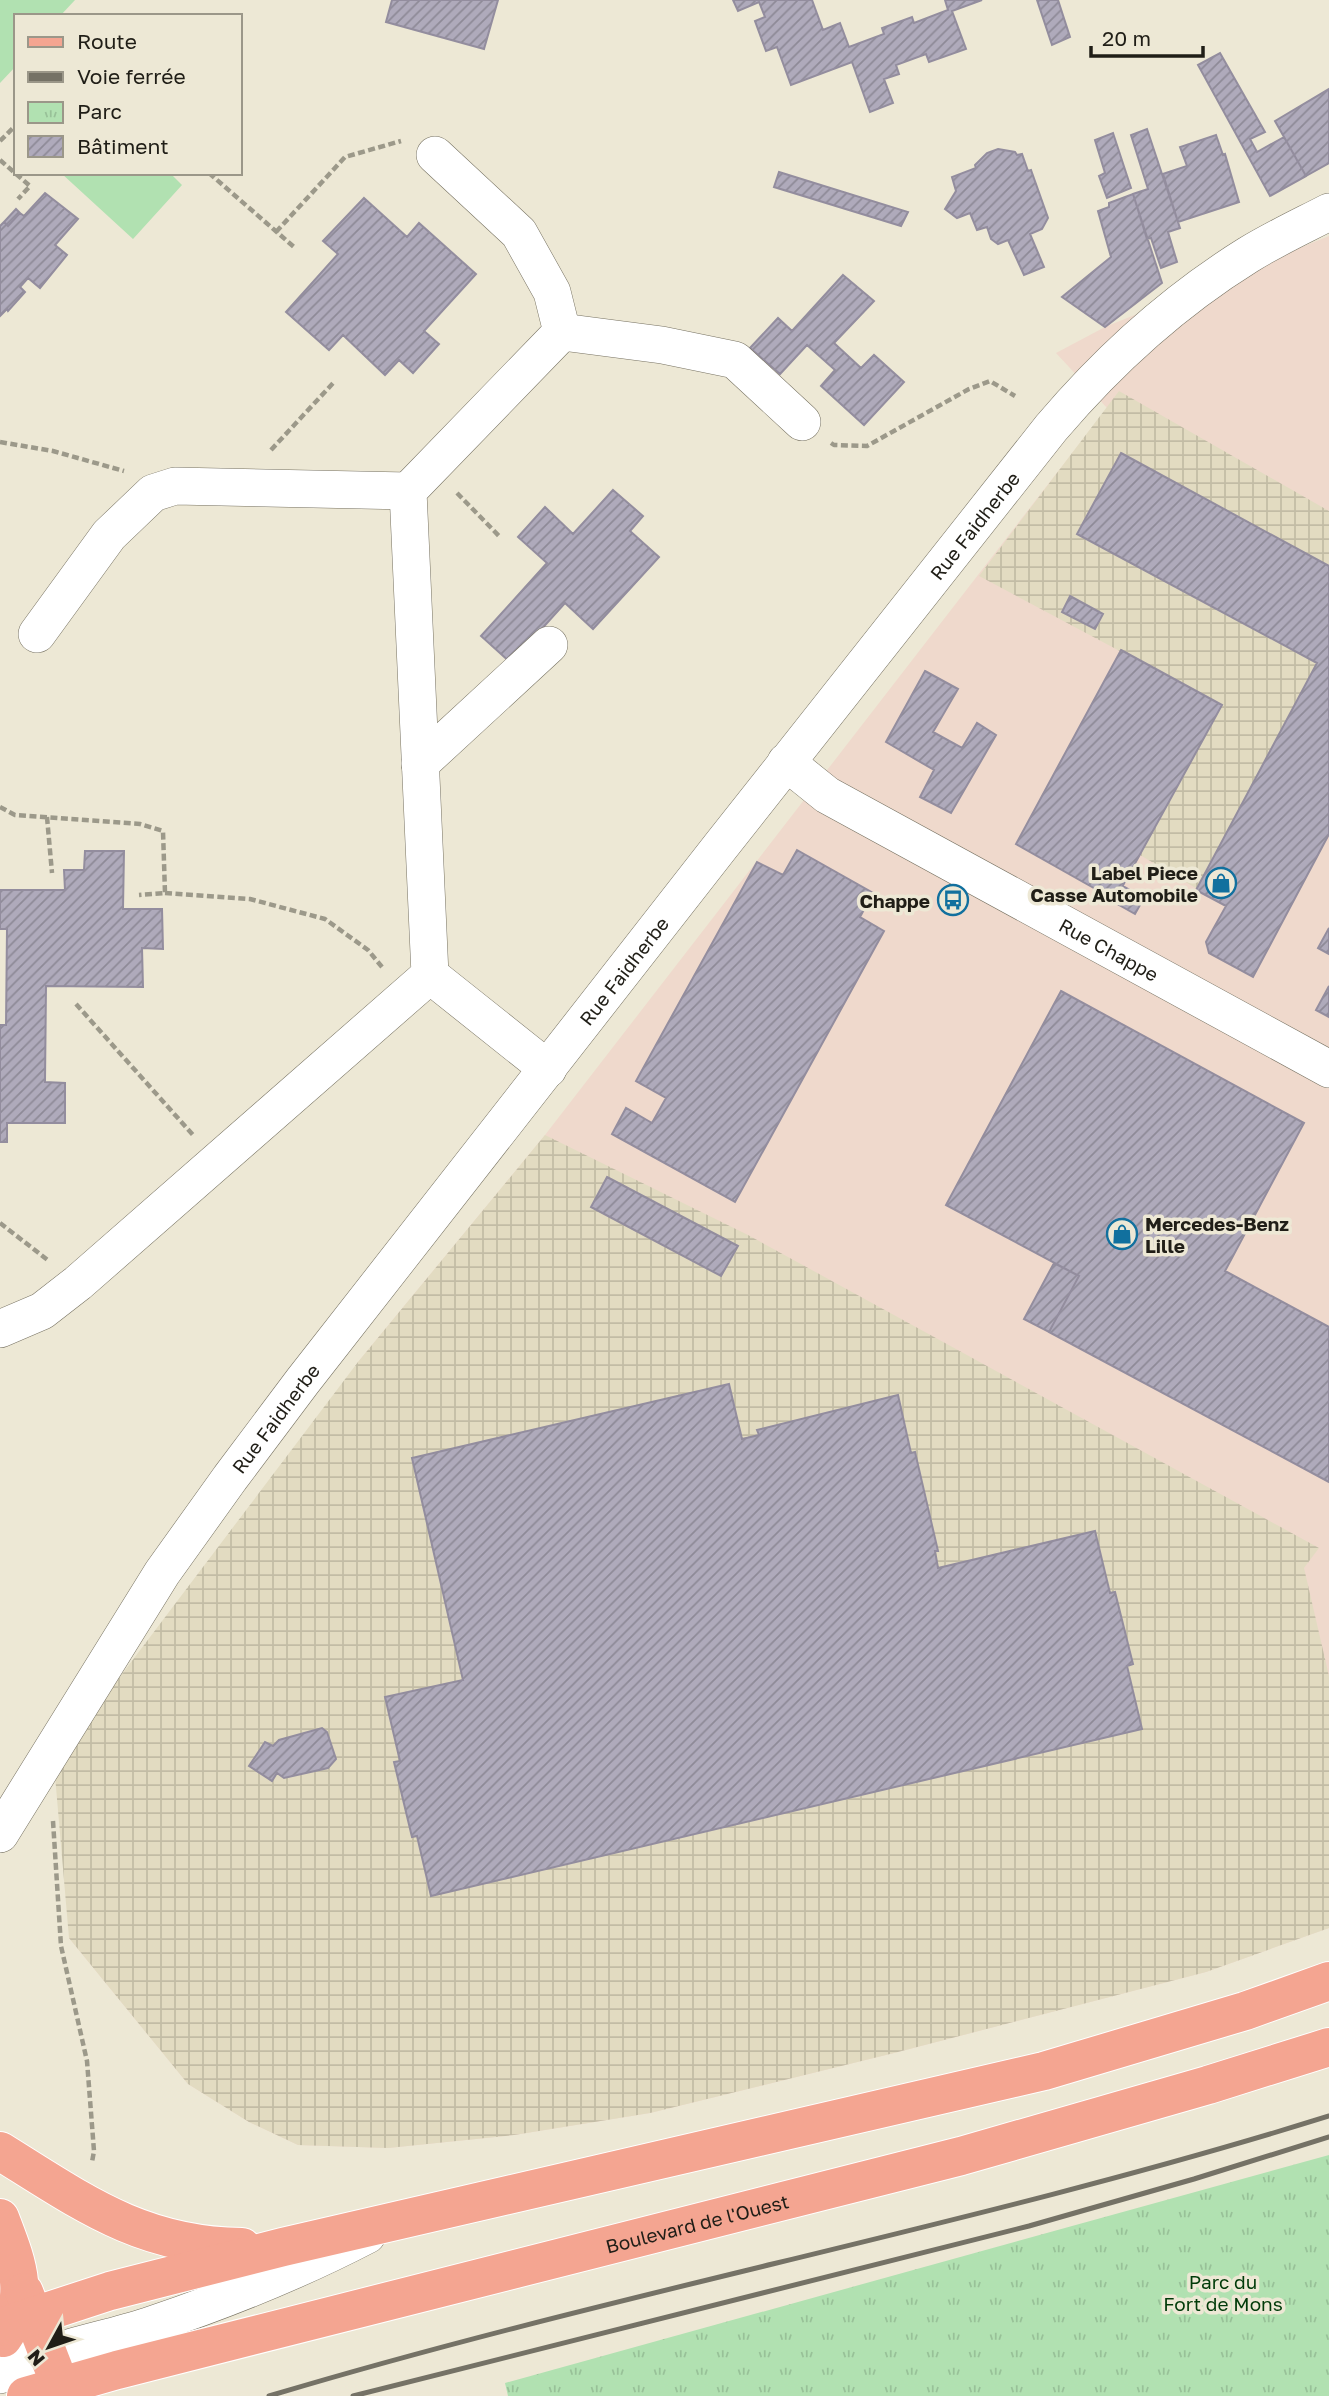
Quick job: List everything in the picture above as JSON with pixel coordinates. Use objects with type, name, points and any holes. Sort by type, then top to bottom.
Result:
[{"type":"main road","name":"Boulevard de l'Ouest","points":[[12,2326],[110,2291],[283,2247],[1044,2071],[1208,2023],[1329,1981]]},
{"type":"main road","name":"Boulevard de l'Ouest","points":[[49,2383],[972,2153],[1329,2047]]},
{"type":"main road","points":[[0,2151],[84,2204],[134,2227],[182,2242],[219,2247],[283,2247]]},
{"type":"main road","points":[[0,2218],[18,2279],[20,2301],[12,2326],[49,2383]]},
{"type":"street","points":[[435,155],[519,233],[552,292],[562,332]]},
{"type":"street","name":"Rue Faidherbe","points":[[9,1817],[162,1573],[230,1478],[302,1382],[1010,478],[1103,371],[1199,289],[1248,256],[1329,212]]},
{"type":"street","points":[[562,332],[662,345],[735,360],[802,422]]},
{"type":"street","points":[[37,635],[108,534],[153,493],[175,486],[419,479],[562,332]]},
{"type":"street","points":[[0,1329],[43,1311],[78,1283],[418,986],[419,479]]},
{"type":"street","points":[[420,764],[549,645]]},
{"type":"street","name":"Rue Chappe","points":[[786,762],[827,795],[1329,1069]]},
{"type":"street","points":[[418,986],[548,1069]]},
{"type":"street","name":"Boulevard de l'Ouest","points":[[0,2375],[49,2383],[200,2309],[332,2253],[396,2221]]},
{"type":"path","points":[[0,141],[14,127]]},
{"type":"path","points":[[276,232],[345,157],[398,140],[435,155]]},
{"type":"path","points":[[0,160],[14,172]]},
{"type":"path","points":[[17,175],[30,186],[18,199]]},
{"type":"path","points":[[211,175],[294,247]]},
{"type":"path","points":[[237,486],[335,381]]},
{"type":"path","points":[[802,422],[834,445],[867,446],[969,389],[990,381],[1015,396]]},
{"type":"path","points":[[0,442],[53,451],[175,486]]},
{"type":"path","points":[[419,479],[500,537]]},
{"type":"path","points":[[0,807],[15,815],[139,824],[163,831],[165,893]]},
{"type":"path","points":[[47,817],[52,873]]},
{"type":"path","points":[[139,895],[165,893],[250,899],[324,919],[418,986]]},
{"type":"path","points":[[76,1004],[216,1162]]},
{"type":"path","points":[[0,1223],[78,1283]]},
{"type":"path","points":[[9,1817],[55,1823],[61,1946],[87,2061],[94,2151],[84,2204]]},
{"type":"shaded area","points":[[1329,236],[1329,1928],[1206,1972],[650,2113],[514,2135],[388,2148],[298,2145],[249,2122],[188,2084],[69,1938],[358,1362],[545,1135],[1107,408],[1056,353],[1105,327]]},
{"type":"shaded area","points":[[1119,391],[1329,511],[1329,834],[1253,977],[1209,953],[1206,942],[1226,906],[1140,855],[1221,705],[979,576]]},
{"type":"shaded area","points":[[545,1135],[748,1235],[1319,1548],[1304,1568],[1329,1676],[1329,1928],[1206,1972],[894,2053],[650,2113],[514,2135],[388,2148],[298,2145],[249,2122],[188,2084],[69,1938],[54,1764],[358,1362]]},
{"type":"green space","points":[[0,0],[75,0],[62,14],[14,14],[14,68],[0,83]]},
{"type":"green space","points":[[63,175],[172,175],[182,185],[133,239]]},
{"type":"green space","name":"Parc du Fort de Mons","points":[[1329,2155],[1329,2396],[508,2396],[505,2383]]},
{"type":"building","points":[[392,0],[498,0],[484,49],[386,22]]},
{"type":"building","points":[[733,0],[812,0],[823,30],[840,23],[849,47],[884,34],[882,28],[912,17],[914,23],[948,10],[945,0],[982,0],[952,11],[966,49],[929,62],[926,54],[896,65],[899,74],[884,79],[893,103],[870,112],[852,62],[791,85],[777,47],[766,51],[755,21],[765,17],[759,2],[738,11]]},
{"type":"building","points":[[1037,0],[1058,0],[1070,37],[1052,45]]},
{"type":"building","points":[[1220,53],[1265,132],[1250,139],[1257,152],[1284,137],[1306,176],[1270,196],[1198,65]]},
{"type":"building","points":[[1329,89],[1329,163],[1306,176],[1275,121]]},
{"type":"building","points":[[1147,129],[1180,228],[1168,232],[1177,262],[1161,268],[1151,238],[1147,239],[1133,194],[1148,189],[1131,135]]},
{"type":"building","points":[[1113,133],[1131,188],[1107,198],[1099,176],[1105,173],[1095,140]]},
{"type":"building","points":[[1216,135],[1223,155],[1225,154],[1239,202],[1178,222],[1163,174],[1187,166],[1180,147]]},
{"type":"building","points":[[998,149],[1022,154],[1028,171],[1031,170],[1048,218],[1042,229],[1030,234],[1044,267],[1024,275],[1008,240],[998,244],[991,239],[987,227],[977,230],[970,213],[957,218],[945,209],[956,191],[952,177],[976,168],[975,165],[987,153]]},
{"type":"building","points":[[779,172],[908,212],[901,226],[774,187]]},
{"type":"building","points":[[45,193],[78,219],[55,245],[67,255],[40,288],[28,278],[20,287],[25,292],[0,316],[0,226],[4,222],[8,226],[20,213],[24,216]]},
{"type":"building","points":[[1133,194],[1162,283],[1105,327],[1062,297],[1111,257],[1098,211],[1109,207],[1109,203]]},
{"type":"building","points":[[364,198],[407,237],[419,223],[476,274],[424,331],[439,344],[413,373],[399,360],[385,375],[343,335],[329,350],[286,312],[338,254],[323,241]]},
{"type":"building","points":[[16,209],[20,213],[8,226],[4,222]]},
{"type":"building","points":[[843,275],[874,301],[834,343],[861,368],[874,355],[904,382],[864,425],[821,386],[835,370],[807,345],[780,374],[750,348],[778,318],[792,331]]},
{"type":"building","points":[[1121,453],[1329,566],[1329,834],[1253,977],[1209,953],[1206,942],[1226,906],[1196,890],[1317,663],[1077,534]]},
{"type":"building","points":[[613,490],[643,516],[630,531],[659,557],[593,629],[565,603],[511,663],[481,636],[547,563],[518,537],[545,507],[573,534]]},
{"type":"building","points":[[1070,596],[1103,614],[1095,629],[1062,612]]},
{"type":"building","points":[[1121,650],[1222,705],[1115,900],[1016,844]]},
{"type":"building","points":[[925,671],[958,689],[933,732],[962,748],[977,723],[996,735],[951,813],[920,797],[934,770],[886,742]]},
{"type":"building","points":[[797,850],[873,893],[860,917],[884,931],[735,1202],[612,1134],[626,1108],[652,1123],[666,1098],[636,1081],[757,862],[783,875]]},
{"type":"building","points":[[85,851],[124,851],[123,909],[162,909],[163,949],[142,948],[143,987],[46,986],[45,1082],[65,1083],[65,1123],[7,1123],[7,1142],[0,1142],[0,1025],[6,1025],[7,929],[0,929],[0,890],[65,890],[64,870],[84,870]]},
{"type":"building","points":[[1123,886],[1144,898],[1135,914],[1114,902]]},
{"type":"building","points":[[1329,928],[1329,954],[1318,948]]},
{"type":"building","points":[[1329,986],[1329,1017],[1316,1010]]},
{"type":"building","name":"Mercedes-Benz Lille","points":[[1061,991],[1304,1123],[1225,1271],[1329,1327],[1329,1482],[1049,1332],[1079,1276],[946,1205]]},
{"type":"building","points":[[607,1177],[738,1246],[721,1276],[591,1207]]},
{"type":"building","points":[[1054,1263],[1079,1276],[1049,1332],[1024,1319]]},
{"type":"building","points":[[729,1384],[742,1439],[759,1435],[757,1430],[898,1395],[911,1453],[915,1452],[938,1551],[935,1551],[938,1568],[1095,1531],[1110,1593],[1115,1592],[1133,1664],[1127,1666],[1142,1729],[431,1896],[417,1836],[412,1837],[394,1762],[400,1761],[385,1697],[463,1680],[412,1458]]},
{"type":"building","points":[[322,1728],[327,1732],[336,1759],[328,1768],[284,1778],[277,1773],[272,1781],[249,1766],[265,1742],[273,1746],[279,1740]]},
{"type":"railway","points":[[269,2396],[533,2323],[1065,2191],[1329,2116]]},
{"type":"railway","points":[[353,2396],[1029,2226],[1329,2137]]},
{"type":"place","name":"Label Piece Casse Automobile","points":[[1221,883]]},
{"type":"place","name":"Chappe","points":[[953,900]]},
{"type":"place","name":"Mercedes-Benz Lille","points":[[1122,1234]]}]
